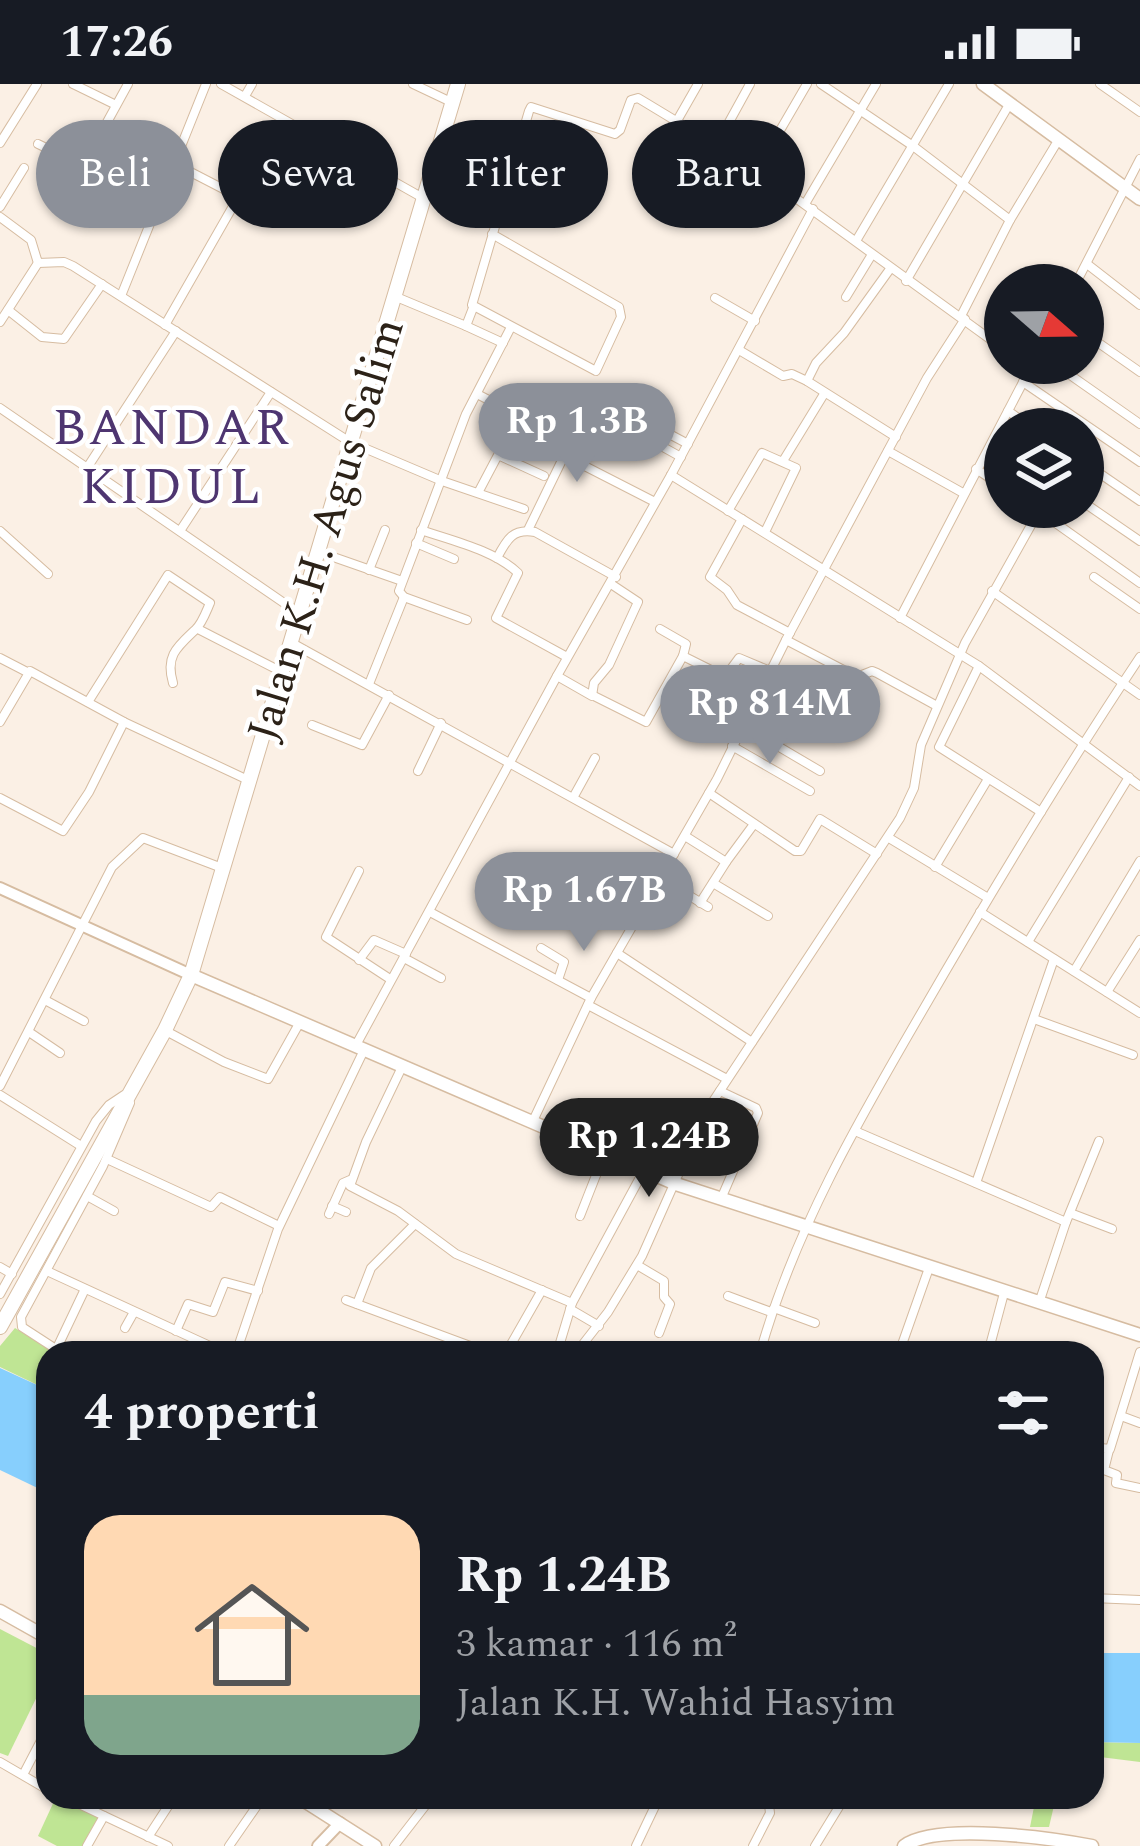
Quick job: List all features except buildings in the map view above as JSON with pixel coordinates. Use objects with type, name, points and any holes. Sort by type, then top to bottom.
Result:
[{"type":"highway","name":"Jalan K.H. Agus Salim","points":[[447,120],[458,84]]},
{"type":"highway","name":"Jalan K.H. Agus Salim","points":[[0,1327],[191,975],[422,205]]},
{"type":"main road","points":[[983,84],[1140,199]]},
{"type":"main road","points":[[191,975],[643,1172],[1140,1335]]},
{"type":"main road","points":[[0,1612],[36,1632]]},
{"type":"main road","points":[[317,1809],[376,1846]]},
{"type":"main road","points":[[904,1846],[936,1835],[1092,1846]]},
{"type":"street","points":[[0,143],[37,84]]},
{"type":"street","points":[[73,84],[116,105]]},
{"type":"street","points":[[108,120],[128,84]]},
{"type":"street","points":[[192,120],[206,84]]},
{"type":"street","points":[[221,84],[288,120]]},
{"type":"street","points":[[245,96],[253,84]]},
{"type":"street","points":[[412,84],[452,102]]},
{"type":"street","points":[[638,98],[644,84]]},
{"type":"street","points":[[466,326],[531,107],[615,134],[631,100],[638,98],[678,119],[698,84]]},
{"type":"street","points":[[730,120],[750,84]]},
{"type":"street","points":[[786,120],[807,84]]},
{"type":"street","points":[[821,84],[1010,220]]},
{"type":"street","points":[[240,1341],[279,1226],[390,979],[740,350],[809,207],[876,84]]},
{"type":"street","points":[[856,241],[949,84]]},
{"type":"street","points":[[1100,84],[1140,112]]},
{"type":"street","points":[[906,281],[1010,103]]},
{"type":"street","points":[[532,1123],[589,1002],[686,836],[1010,220],[1059,139]]},
{"type":"street","points":[[1087,264],[1140,160]]},
{"type":"street","points":[[0,207],[25,168]]},
{"type":"street","points":[[805,204],[984,334]]},
{"type":"street","points":[[0,217],[31,240],[38,263],[0,322]]},
{"type":"street","points":[[121,296],[149,228]]},
{"type":"street","points":[[165,325],[221,228]]},
{"type":"street","points":[[473,308],[596,370],[622,311],[492,234]]},
{"type":"street","points":[[846,297],[871,256]]},
{"type":"street","points":[[38,263],[68,263],[350,442],[524,509]]},
{"type":"street","points":[[807,382],[816,362],[844,333],[890,269]]},
{"type":"street","points":[[1104,277],[1140,305]]},
{"type":"street","points":[[8,310],[42,337],[64,339],[102,284]]},
{"type":"street","points":[[394,296],[503,343]]},
{"type":"street","points":[[715,298],[755,321]]},
{"type":"street","points":[[466,620],[399,591],[469,409],[512,327]]},
{"type":"street","points":[[87,468],[176,331]]},
{"type":"street","points":[[1104,347],[1140,372]]},
{"type":"street","points":[[740,350],[783,376],[792,374],[807,382],[896,437]]},
{"type":"street","points":[[1026,384],[1140,462]]},
{"type":"street","points":[[1083,384],[1140,424]]},
{"type":"street","points":[[180,531],[271,392]]},
{"type":"street","points":[[783,460],[824,394]]},
{"type":"street","points":[[479,395],[562,438],[564,458]]},
{"type":"street","points":[[0,408],[300,614]]},
{"type":"street","points":[[628,412],[688,445]]},
{"type":"street","points":[[528,530],[577,434]]},
{"type":"street","points":[[645,437],[681,458]]},
{"type":"street","points":[[888,451],[963,493]]},
{"type":"street","points":[[728,511],[762,453],[783,460],[797,472],[764,533]]},
{"type":"street","points":[[900,618],[984,454]]},
{"type":"street","points":[[479,491],[498,455],[544,476]]},
{"type":"street","points":[[564,458],[655,502]]},
{"type":"street","points":[[976,469],[984,474]]},
{"type":"street","points":[[671,476],[979,666],[1140,786]]},
{"type":"street","points":[[1104,476],[1140,501]]},
{"type":"street","points":[[1104,517],[1140,542]]},
{"type":"street","points":[[742,520],[710,578],[727,590],[736,605],[857,676],[872,671],[937,706]]},
{"type":"street","points":[[587,1341],[637,1264],[695,1132],[720,1090],[889,838],[912,794],[915,763],[937,706],[1026,528]]},
{"type":"street","points":[[1063,528],[1140,583]]},
{"type":"street","points":[[369,570],[385,530]]},
{"type":"street","points":[[422,530],[497,558],[518,573],[496,618],[568,657]]},
{"type":"street","points":[[497,558],[513,533],[528,530],[614,580],[638,602],[592,695]]},
{"type":"street","points":[[0,531],[48,574]]},
{"type":"street","points":[[416,543],[454,559]]},
{"type":"street","points":[[319,552],[402,581]]},
{"type":"street","points":[[88,702],[166,576],[210,600],[197,629],[171,656],[173,683]]},
{"type":"street","points":[[1094,577],[1140,609]]},
{"type":"street","points":[[992,591],[1140,695]]},
{"type":"street","points":[[369,684],[404,597]]},
{"type":"street","points":[[197,629],[283,673]]},
{"type":"street","points":[[556,676],[646,722],[686,644],[660,629]]},
{"type":"street","points":[[291,642],[674,854]]},
{"type":"street","points":[[683,656],[725,677],[739,658],[770,671]]},
{"type":"street","points":[[763,1341],[806,1227],[855,1131],[988,898],[1140,657]]},
{"type":"street","points":[[0,658],[248,781]]},
{"type":"street","points":[[979,666],[939,747],[1041,812]]},
{"type":"street","points":[[0,722],[27,672]]},
{"type":"street","points":[[312,725],[362,745],[389,695]]},
{"type":"street","points":[[0,798],[63,831],[89,792],[124,722]]},
{"type":"street","points":[[418,771],[441,723]]},
{"type":"street","points":[[742,725],[820,771]]},
{"type":"street","points":[[732,746],[811,791]]},
{"type":"street","points":[[574,796],[595,758]]},
{"type":"street","points":[[1028,942],[1129,777]]},
{"type":"street","points":[[935,867],[988,779]]},
{"type":"street","points":[[709,793],[800,852],[820,819],[878,854]]},
{"type":"street","points":[[660,878],[704,905],[712,883],[754,824]]},
{"type":"street","points":[[686,836],[726,862]]},
{"type":"street","points":[[889,838],[988,898]]},
{"type":"street","points":[[0,1086],[112,867],[140,839],[222,868]]},
{"type":"street","points":[[1074,971],[1138,867]]},
{"type":"street","points":[[359,871],[326,935],[390,979]]},
{"type":"street","points":[[615,879],[649,898]]},
{"type":"street","points":[[712,883],[768,916]]},
{"type":"street","points":[[0,888],[191,975]]},
{"type":"street","points":[[430,912],[727,1079]]},
{"type":"street","points":[[980,912],[1140,1012]]},
{"type":"street","points":[[359,960],[374,940],[441,978]]},
{"type":"street","points":[[1108,992],[1140,940]]},
{"type":"street","points":[[541,947],[565,965],[557,980]]},
{"type":"street","points":[[616,953],[752,1042]]},
{"type":"street","points":[[976,1183],[1054,959]]},
{"type":"street","points":[[46,1000],[84,1021]]},
{"type":"street","points":[[1034,1019],[1133,1054]]},
{"type":"street","points":[[165,1030],[266,1079],[300,1022]]},
{"type":"street","points":[[29,1032],[60,1054]]},
{"type":"street","points":[[402,1067],[350,1186],[456,1254],[542,1290],[599,1326]]},
{"type":"street","points":[[720,1090],[758,1113],[721,1199]]},
{"type":"street","points":[[0,1294],[104,1110],[131,1091]]},
{"type":"street","points":[[45,1341],[20,1322],[124,1122],[131,1091]]},
{"type":"street","points":[[0,1095],[81,1146]]},
{"type":"street","points":[[855,1131],[976,1183],[1068,1218],[1112,1229]]},
{"type":"street","points":[[1039,1304],[1099,1142]]},
{"type":"street","points":[[580,1216],[604,1155]]},
{"type":"street","points":[[106,1159],[211,1207],[220,1197],[279,1226]]},
{"type":"street","points":[[561,1341],[571,1306],[643,1172]]},
{"type":"street","points":[[346,1212],[331,1210],[344,1182],[350,1180]]},
{"type":"street","points":[[87,1196],[114,1211]]},
{"type":"street","points":[[357,1304],[371,1268],[415,1224]]},
{"type":"street","points":[[637,1264],[664,1281],[670,1304],[659,1333]]},
{"type":"street","points":[[0,1267],[12,1274]]},
{"type":"street","points":[[902,1341],[929,1268]]},
{"type":"street","points":[[47,1271],[198,1341]]},
{"type":"street","points":[[176,1331],[188,1304],[213,1312],[225,1282],[258,1291]]},
{"type":"street","points":[[64,1341],[85,1289]]},
{"type":"street","points":[[513,1341],[542,1290]]},
{"type":"street","points":[[991,1341],[1004,1293]]},
{"type":"street","points":[[728,1297],[815,1323]]},
{"type":"street","points":[[346,1300],[457,1341]]},
{"type":"street","points":[[125,1328],[134,1312]]},
{"type":"street","points":[[1140,1352],[1104,1470],[1117,1475],[1116,1483],[1140,1488]]},
{"type":"street","points":[[1121,1417],[1140,1424]]},
{"type":"street","points":[[1104,1449],[1109,1450]]},
{"type":"street","points":[[1104,1598],[1140,1600]]},
{"type":"street","points":[[23,1774],[36,1749]]},
{"type":"street","points":[[0,1762],[36,1782]]},
{"type":"street","points":[[91,1809],[168,1846]]},
{"type":"street","points":[[148,1837],[166,1809]]},
{"type":"street","points":[[229,1846],[255,1809]]},
{"type":"street","points":[[394,1846],[423,1809]]},
{"type":"street","points":[[636,1846],[654,1809]]},
{"type":"street","points":[[752,1846],[770,1809]]},
{"type":"street","points":[[815,1846],[838,1809]]},
{"type":"street","points":[[87,1846],[104,1815]]},
{"type":"street","points":[[318,1846],[340,1823]]},
{"type":"green space","points":[[15,1328],[36,1341],[36,1384],[0,1367],[0,1346]]},
{"type":"green space","points":[[0,1629],[36,1648],[36,1699],[8,1756],[0,1753]]},
{"type":"green space","points":[[1104,1742],[1140,1743],[1140,1762],[1104,1758]]},
{"type":"green space","points":[[50,1809],[84,1809],[103,1817],[86,1846],[57,1846],[38,1836]]},
{"type":"green space","points":[[1034,1809],[1053,1809],[1049,1827],[1030,1827]]},
{"type":"water","points":[[0,1368],[36,1384],[36,1487],[0,1470]]},
{"type":"water","points":[[1104,1653],[1140,1653],[1140,1743],[1104,1742]]},
{"type":"district","name":"BANDAR KIDUL","points":[[172,455]]}]
